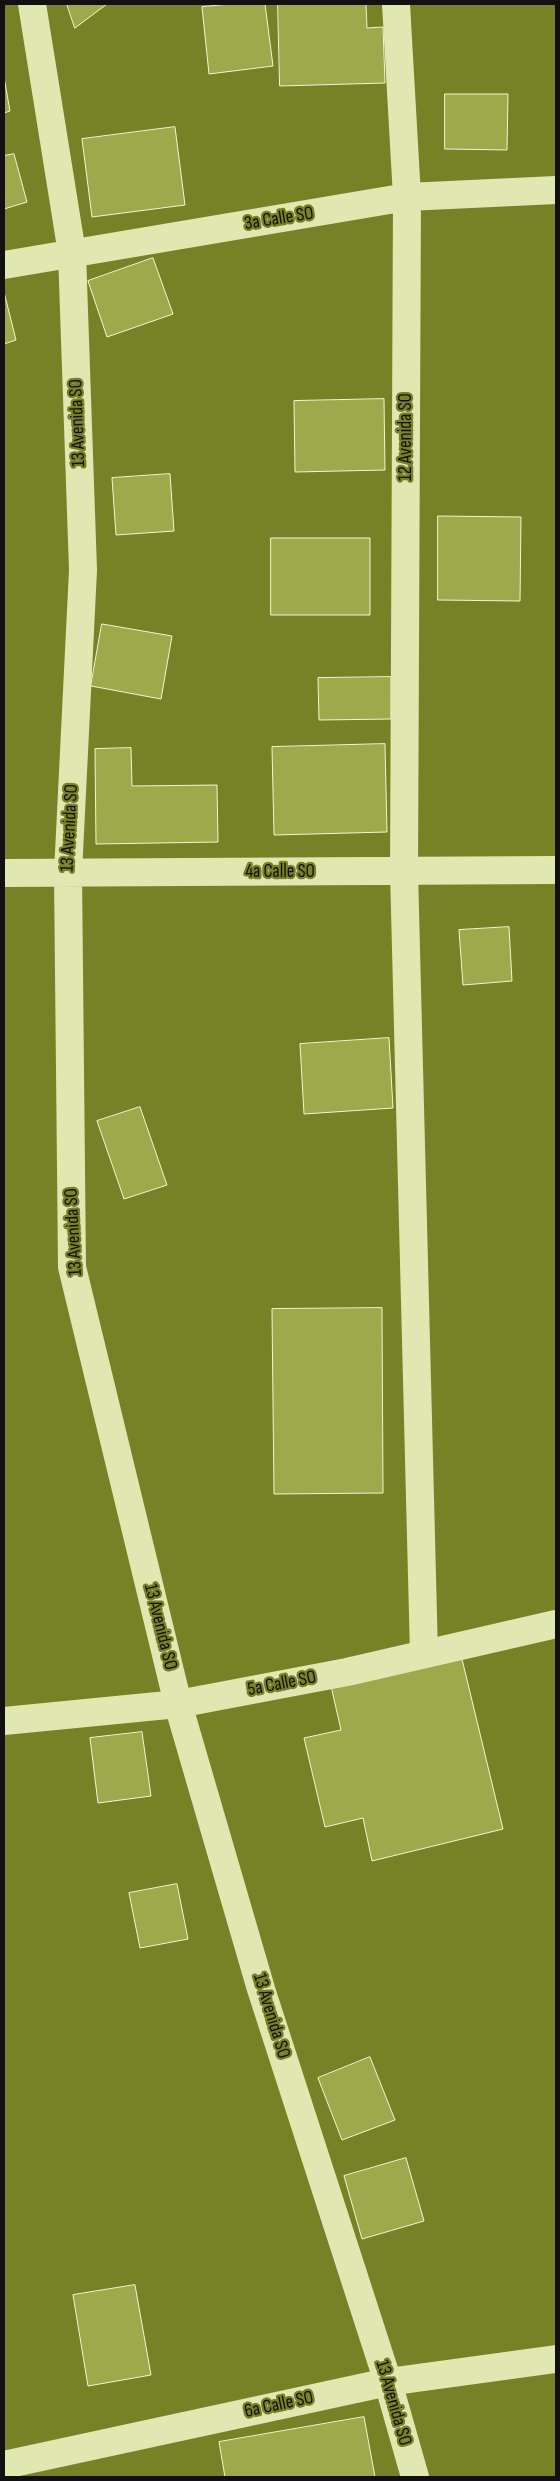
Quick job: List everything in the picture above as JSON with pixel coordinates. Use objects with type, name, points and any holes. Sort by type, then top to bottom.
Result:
[{"type":"street","name":"13 Avenida SO","points":[[32,4],[72,253],[83,570],[68,873],[72,1267],[178,1704],[261,1989],[388,2382],[415,2477]]},
{"type":"street","name":"12 Avenida SO","points":[[396,4],[407,198],[404,871],[424,1654]]},
{"type":"street","name":"3a Calle SO","points":[[4,265],[407,198],[556,190]]},
{"type":"street","name":"4a Calle SO","points":[[4,873],[556,870]]},
{"type":"street","name":"5a Calle SO","points":[[4,1721],[178,1704],[347,1672],[556,1624]]},
{"type":"street","name":"6a Calle SO","points":[[4,2465],[388,2382],[556,2359]]},
{"type":"building","points":[[67,4],[107,4],[75,28]]},
{"type":"building","points":[[231,4],[265,4],[273,66],[209,74],[202,7]]},
{"type":"building","points":[[278,4],[366,4],[367,28],[383,27],[385,83],[280,86]]},
{"type":"building","points":[[4,77],[10,111],[4,113]]},
{"type":"building","points":[[445,94],[508,94],[507,150],[445,149]]},
{"type":"building","points":[[175,127],[185,205],[92,217],[82,139]]},
{"type":"building","points":[[14,154],[27,202],[4,209],[4,156]]},
{"type":"building","points":[[153,258],[173,314],[107,337],[88,281]]},
{"type":"building","points":[[4,292],[16,340],[4,344]]},
{"type":"building","points":[[384,399],[385,470],[295,472],[294,401]]},
{"type":"building","points":[[170,474],[174,531],[116,535],[112,478]]},
{"type":"building","points":[[438,516],[521,517],[520,601],[438,600]]},
{"type":"building","points":[[271,538],[370,538],[370,615],[271,615]]},
{"type":"building","points":[[102,624],[172,636],[161,699],[91,686]]},
{"type":"building","points":[[391,677],[391,719],[319,720],[318,678]]},
{"type":"building","points":[[385,744],[387,832],[274,835],[272,747]]},
{"type":"building","points":[[131,748],[132,786],[217,785],[218,842],[96,844],[95,749]]},
{"type":"building","points":[[509,927],[512,981],[463,985],[459,930]]},
{"type":"building","points":[[389,1038],[393,1108],[304,1114],[300,1044]]},
{"type":"building","points":[[140,1107],[167,1185],[124,1199],[97,1121]]},
{"type":"building","points":[[382,1308],[383,1493],[274,1494],[272,1309]]},
{"type":"building","points":[[461,1655],[503,1829],[372,1861],[363,1818],[325,1827],[304,1738],[341,1730],[331,1686]]},
{"type":"building","points":[[142,1732],[151,1796],[98,1803],[90,1738]]},
{"type":"building","points":[[177,1884],[188,1939],[140,1948],[129,1893]]},
{"type":"building","points":[[370,2057],[395,2120],[342,2140],[318,2078]]},
{"type":"building","points":[[406,2158],[424,2221],[362,2239],[344,2176]]},
{"type":"building","points":[[135,2285],[151,2375],[88,2386],[73,2295]]},
{"type":"building","points":[[364,2417],[375,2477],[225,2477],[219,2442]]}]
